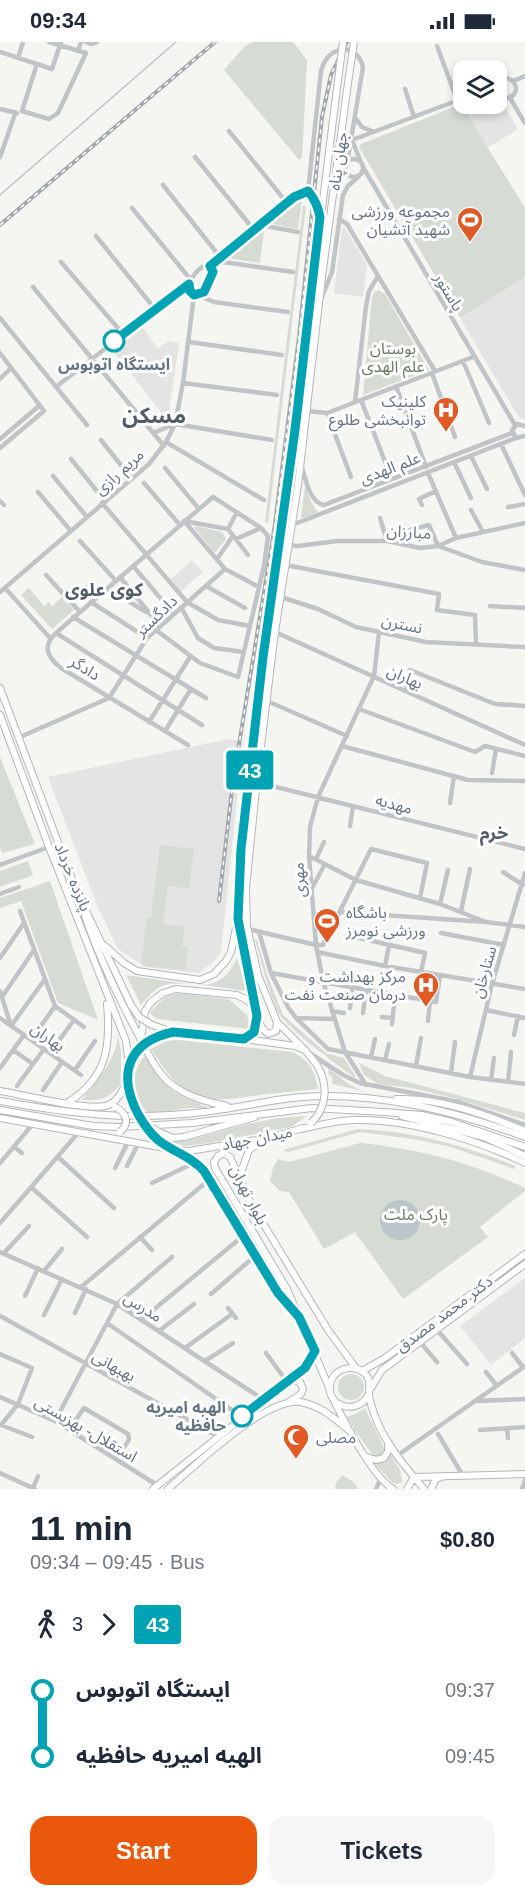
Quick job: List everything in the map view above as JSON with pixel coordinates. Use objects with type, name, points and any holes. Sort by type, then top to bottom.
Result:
[{"type":"main road","name":"جهان پناه","points":[[257,1013],[238,919],[241,849],[262,668],[290,471],[343,42]]},
{"type":"main road","name":"جهان پناه","points":[[305,1050],[277,1022],[258,975],[248,930],[246,888],[256,782],[301,462],[319,304],[354,42]]},
{"type":"main road","name":"پانزده خرداد","points":[[0,687],[76,890],[130,1005],[139,1017],[152,1025],[173,1032]]},
{"type":"main road","name":"پانزده خرداد","points":[[0,715],[49,847],[126,1041],[129,1066]]},
{"type":"main road","points":[[76,890],[106,971],[141,1039],[163,1075],[192,1097],[230,1107]]},
{"type":"main road","points":[[101,942],[124,963],[137,971],[200,980],[214,974],[226,961],[231,952],[238,919]]},
{"type":"main road","points":[[141,1039],[144,1011],[163,993],[176,989],[237,995],[247,1000],[257,1013],[262,1028],[268,1034],[276,1031],[277,1022]]},
{"type":"main road","points":[[67,1103],[86,1088],[105,1058],[109,1039],[107,997]]},
{"type":"main road","points":[[244,1039],[254,1032],[257,1013]]},
{"type":"main road","points":[[176,1150],[145,1125],[132,1101],[127,1082],[129,1066],[146,1044],[173,1032],[244,1039],[295,1046],[305,1050]]},
{"type":"main road","name":"میدان جهاد","points":[[176,1150],[189,1151],[269,1138],[301,1129],[310,1123],[321,1110],[324,1099],[323,1076],[305,1050]]},
{"type":"main road","points":[[105,1106],[118,1098],[127,1082]]},
{"type":"main road","points":[[0,1091],[67,1103],[115,1107],[124,1114],[127,1124],[120,1132],[107,1138]]},
{"type":"main road","points":[[0,1101],[68,1113],[118,1117],[194,1113],[272,1100],[313,1096],[430,1101],[468,1110],[525,1131]]},
{"type":"main road","points":[[385,1099],[478,1120],[525,1137]]},
{"type":"main road","points":[[0,1110],[93,1126],[120,1127],[192,1124],[312,1108],[384,1112],[422,1115],[452,1122],[525,1147]]},
{"type":"main road","points":[[384,1112],[484,1137],[525,1156]]},
{"type":"main road","points":[[157,1134],[173,1138],[184,1137],[266,1113]]},
{"type":"main road","points":[[0,1118],[176,1150]]},
{"type":"main road","points":[[301,1129],[350,1120],[390,1122],[465,1139],[525,1163]]},
{"type":"main road","points":[[239,1179],[244,1158],[249,1150],[269,1138]]},
{"type":"main road","name":"بلوار تهران","points":[[176,1150],[196,1162],[210,1179],[278,1293],[299,1317]]},
{"type":"main road","name":"بلوار تهران","points":[[359,1370],[328,1330],[250,1202],[230,1157],[224,1153],[218,1156],[214,1162],[215,1168],[287,1289],[331,1393],[351,1432],[381,1478],[393,1489]]},
{"type":"main road","name":"دکتر محمد مصدق","points":[[359,1370],[377,1364],[525,1254]]},
{"type":"main road","name":"دکتر محمد مصدق","points":[[370,1391],[382,1370],[525,1264]]},
{"type":"main road","points":[[155,1487],[308,1365],[315,1351]]},
{"type":"main road","points":[[377,1364],[382,1370]]},
{"type":"main road","points":[[370,1391],[361,1404],[349,1407],[336,1402],[331,1393],[333,1377],[343,1369],[359,1370],[369,1382],[376,1418],[388,1441],[424,1489]]},
{"type":"main road","points":[[168,1489],[238,1430],[301,1394],[303,1389],[300,1383],[288,1381]]},
{"type":"main road","points":[[287,1402],[302,1402],[321,1409],[351,1432]]},
{"type":"main road","points":[[367,1457],[375,1460],[384,1458],[388,1451],[388,1441]]},
{"type":"main road","points":[[414,1477],[525,1474]]},
{"type":"main road","points":[[431,1489],[436,1479],[443,1476]]},
{"type":"main road","points":[[406,1489],[414,1477]]},
{"type":"street","points":[[18,58],[23,42]]},
{"type":"street","points":[[0,109],[15,114],[22,111],[49,119],[58,113],[86,53],[49,42]]},
{"type":"street","points":[[78,51],[81,42]]},
{"type":"street","points":[[86,42],[91,44],[97,42]]},
{"type":"street","points":[[0,52],[52,69],[60,44]]},
{"type":"street","points":[[436,46],[453,90]]},
{"type":"street","points":[[320,217],[316,202],[308,191],[321,71],[326,58],[338,49],[353,51],[363,63],[356,119],[346,170],[349,175],[359,176]]},
{"type":"street","points":[[22,111],[37,64]]},
{"type":"street","points":[[513,81],[525,76]]},
{"type":"street","points":[[507,78],[513,81],[516,90],[510,98],[525,123]]},
{"type":"street","points":[[405,89],[414,117]]},
{"type":"street","points":[[352,140],[453,102]]},
{"type":"street","points":[[0,157],[15,114]]},
{"type":"street","points":[[356,119],[362,127],[374,132]]},
{"type":"street","points":[[229,130],[287,204]]},
{"type":"street","points":[[352,140],[371,182]]},
{"type":"street","points":[[195,157],[254,230]]},
{"type":"street","points":[[347,164],[354,159],[362,164]]},
{"type":"street","points":[[319,304],[332,272],[345,190],[359,176],[362,164]]},
{"type":"street","name":"پاستور","points":[[359,176],[371,182],[514,425]]},
{"type":"street","points":[[163,185],[218,259],[293,272]]},
{"type":"street","points":[[57,386],[190,282],[202,267],[210,266],[298,195],[308,191]]},
{"type":"street","points":[[132,208],[190,282],[190,291],[195,295],[214,302],[288,312]]},
{"type":"street","points":[[339,219],[347,224],[433,372],[455,437]]},
{"type":"street","points":[[260,225],[298,232]]},
{"type":"street","points":[[96,236],[155,309]]},
{"type":"street","points":[[61,262],[123,334]]},
{"type":"street","points":[[195,295],[204,292],[209,283],[213,272],[210,266]]},
{"type":"street","points":[[355,402],[366,306],[369,291],[378,276]]},
{"type":"street","points":[[33,287],[153,433],[165,444],[264,500]]},
{"type":"street","name":"مریم رازی","points":[[0,592],[149,464],[165,444],[175,424],[195,295]]},
{"type":"street","points":[[0,318],[87,425]]},
{"type":"street","points":[[189,342],[282,355]]},
{"type":"street","points":[[0,353],[44,411],[0,448]]},
{"type":"street","points":[[307,411],[327,412],[474,357]]},
{"type":"street","points":[[463,361],[489,423]]},
{"type":"street","points":[[0,379],[11,368]]},
{"type":"street","points":[[183,383],[278,395]]},
{"type":"street","points":[[396,386],[427,470],[456,538]]},
{"type":"street","points":[[361,400],[386,464]]},
{"type":"street","points":[[0,439],[39,406]]},
{"type":"street","points":[[327,412],[351,477]]},
{"type":"street","points":[[153,433],[175,424],[272,440]]},
{"type":"street","points":[[525,426],[514,425],[514,436],[525,436]]},
{"type":"street","name":"علم الهدی","points":[[292,525],[514,436]]},
{"type":"street","name":"علم الهدی","points":[[322,505],[471,456],[514,436]]},
{"type":"street","points":[[101,440],[131,478]]},
{"type":"street","points":[[501,444],[523,485],[525,495]]},
{"type":"street","points":[[471,456],[487,489]]},
{"type":"street","points":[[71,459],[188,602],[218,620],[250,626]]},
{"type":"street","points":[[301,462],[313,499],[322,505],[322,510],[325,512]]},
{"type":"street","points":[[454,462],[471,498]]},
{"type":"street","points":[[165,468],[199,509]]},
{"type":"street","points":[[53,476],[87,517]]},
{"type":"street","points":[[144,483],[225,569],[259,587]]},
{"type":"street","points":[[422,505],[418,499],[436,491]]},
{"type":"street","points":[[38,492],[71,531]]},
{"type":"street","points":[[5,588],[50,638],[107,588],[118,579],[147,554],[182,523],[213,497],[261,528],[268,536],[259,587],[238,677],[190,657],[158,628],[150,614],[118,579],[80,542]]},
{"type":"street","points":[[0,501],[4,505]]},
{"type":"street","points":[[508,507],[525,504]]},
{"type":"street","points":[[471,510],[483,532]]},
{"type":"street","points":[[228,529],[237,512]]},
{"type":"street","points":[[380,518],[387,541]]},
{"type":"street","points":[[182,523],[228,529],[248,555]]},
{"type":"street","points":[[406,531],[429,525],[438,546],[456,538],[525,523]]},
{"type":"street","points":[[217,559],[235,538],[261,528]]},
{"type":"street","name":"مبارزان","points":[[288,545],[298,546],[337,541],[387,541],[420,548],[438,546],[482,562],[525,570]]},
{"type":"street","points":[[133,566],[174,614]]},
{"type":"street","points":[[285,566],[439,594],[437,610],[475,615],[476,644]]},
{"type":"street","name":"دادگستر","points":[[109,698],[147,638],[225,569]]},
{"type":"street","points":[[46,575],[80,612]]},
{"type":"street","points":[[206,586],[245,608]]},
{"type":"street","points":[[107,588],[150,614]]},
{"type":"street","name":"نسترن","points":[[281,597],[318,609],[356,627],[426,642],[525,647]]},
{"type":"street","points":[[91,602],[147,638]]},
{"type":"street","points":[[489,606],[525,608]]},
{"type":"street","points":[[181,607],[198,639],[214,648],[244,652]]},
{"type":"street","points":[[74,617],[206,698]]},
{"type":"street","name":"بهاران","points":[[276,632],[525,745]]},
{"type":"street","name":"مهری","points":[[366,1085],[345,1052],[323,981],[316,945],[309,856],[310,827],[318,797],[374,676],[378,632]]},
{"type":"street","points":[[56,633],[202,725]]},
{"type":"street","name":"دادگر","points":[[50,638],[47,650],[54,662],[188,746]]},
{"type":"street","points":[[149,722],[190,657]]},
{"type":"street","points":[[406,691],[410,670],[495,704],[525,705]]},
{"type":"street","points":[[165,731],[191,689]]},
{"type":"street","points":[[20,737],[109,698]]},
{"type":"street","points":[[267,701],[347,735]]},
{"type":"street","points":[[359,709],[475,752],[485,746],[525,756]]},
{"type":"street","points":[[342,746],[468,780],[525,781]]},
{"type":"street","points":[[492,773],[496,749]]},
{"type":"street","points":[[450,803],[454,776]]},
{"type":"street","name":"مهدیه","points":[[256,782],[525,849]]},
{"type":"street","points":[[350,826],[353,806]]},
{"type":"street","points":[[316,859],[324,842]]},
{"type":"street","points":[[363,846],[427,863],[420,898]]},
{"type":"street","points":[[0,857],[2,865],[49,847]]},
{"type":"street","points":[[248,930],[323,945],[371,849]]},
{"type":"street","points":[[309,856],[356,880],[440,904],[486,922]]},
{"type":"street","points":[[311,890],[325,864]]},
{"type":"street","points":[[461,911],[470,869]]},
{"type":"street","points":[[440,904],[448,870]]},
{"type":"street","points":[[504,872],[523,885]]},
{"type":"street","name":"ستارخان","points":[[470,1077],[492,984],[525,873]]},
{"type":"street","points":[[0,894],[19,887]]},
{"type":"street","points":[[20,911],[55,1006],[84,1027]]},
{"type":"street","points":[[340,912],[486,922],[525,927]]},
{"type":"street","points":[[0,958],[24,923]]},
{"type":"street","points":[[259,932],[271,974],[280,993],[296,1018],[328,1049],[470,1077],[525,1083]]},
{"type":"street","points":[[441,933],[504,945]]},
{"type":"street","points":[[355,937],[425,952],[421,972]]},
{"type":"street","points":[[385,966],[389,945]]},
{"type":"street","points":[[2,997],[34,951]]},
{"type":"street","points":[[317,952],[440,976],[525,989]]},
{"type":"street","points":[[271,974],[436,1002],[440,976]]},
{"type":"street","points":[[11,1026],[45,979]]},
{"type":"street","points":[[350,1008],[352,987]]},
{"type":"street","points":[[363,1013],[366,989]]},
{"type":"street","points":[[0,991],[11,1026]]},
{"type":"street","points":[[382,1017],[392,1021],[395,994]]},
{"type":"street","points":[[428,1021],[430,1001]]},
{"type":"street","points":[[31,1040],[55,1006]]},
{"type":"street","points":[[486,1010],[525,1018]]},
{"type":"street","points":[[332,1011],[344,1013]]},
{"type":"street","points":[[514,1035],[518,1016]]},
{"type":"street","points":[[296,1018],[334,1019]]},
{"type":"street","name":"بهاران","points":[[0,1019],[81,1075]]},
{"type":"street","points":[[51,1053],[74,1020]]},
{"type":"street","points":[[0,1068],[2,1061],[24,1035]]},
{"type":"street","points":[[416,1066],[421,1038]]},
{"type":"street","points":[[371,1057],[375,1039]]},
{"type":"street","points":[[75,1070],[95,1041]]},
{"type":"street","points":[[451,1073],[455,1042]]},
{"type":"street","points":[[385,1060],[389,1044]]},
{"type":"street","points":[[18,1086],[44,1049]]},
{"type":"street","points":[[13,1050],[33,1064]]},
{"type":"street","points":[[305,1050],[343,1075],[366,1085],[459,1102],[525,1125]]},
{"type":"street","points":[[508,1082],[511,1052]]},
{"type":"street","points":[[491,1080],[494,1058]]},
{"type":"street","points":[[43,1090],[62,1062]]},
{"type":"street","points":[[0,1163],[33,1125]]},
{"type":"street","points":[[0,1223],[79,1132]]},
{"type":"street","points":[[115,1168],[128,1142]]},
{"type":"street","points":[[127,1166],[138,1143]]},
{"type":"street","points":[[14,1147],[21,1153]]},
{"type":"street","points":[[57,1157],[114,1208]]},
{"type":"street","points":[[152,1183],[196,1162]]},
{"type":"street","points":[[75,1313],[83,1288],[210,1179]]},
{"type":"street","points":[[31,1187],[87,1237]]},
{"type":"street","points":[[2,1252],[28,1226]]},
{"type":"street","points":[[141,1320],[243,1236]]},
{"type":"street","points":[[140,1237],[152,1250]]},
{"type":"street","points":[[44,1271],[62,1249]]},
{"type":"street","name":"مدرس","points":[[2,1252],[117,1304],[264,1400]]},
{"type":"street","points":[[211,1294],[255,1256]]},
{"type":"street","points":[[55,1421],[117,1304],[172,1257]]},
{"type":"street","points":[[25,1296],[38,1268]]},
{"type":"street","points":[[44,1315],[62,1279]]},
{"type":"street","points":[[159,1331],[194,1304]]},
{"type":"street","points":[[185,1348],[217,1324],[234,1316],[228,1308]]},
{"type":"street","name":"بهبهانی","points":[[0,1316],[217,1436]]},
{"type":"street","points":[[107,1323],[242,1416]]},
{"type":"street","points":[[437,1330],[467,1364]]},
{"type":"street","points":[[420,1342],[437,1362]]},
{"type":"street","points":[[205,1361],[233,1343]]},
{"type":"street","points":[[266,1353],[288,1381]]},
{"type":"street","points":[[398,1455],[524,1366],[512,1353]]},
{"type":"street","points":[[0,1354],[32,1368],[18,1404],[2,1425],[32,1437]]},
{"type":"street","points":[[486,1372],[497,1386]]},
{"type":"street","name":"استقلال- بهزیستی","points":[[0,1397],[55,1421],[116,1459],[155,1487]]},
{"type":"street","points":[[475,1401],[525,1399]]},
{"type":"street","points":[[69,1430],[84,1408],[128,1434],[129,1440],[116,1459]]},
{"type":"street","points":[[161,1419],[167,1408]]},
{"type":"street","points":[[480,1430],[525,1427]]},
{"type":"street","points":[[507,1428],[508,1438]]},
{"type":"street","points":[[438,1434],[464,1476]]},
{"type":"street","points":[[0,1473],[34,1489],[38,1476]]},
{"type":"street","points":[[376,1489],[381,1478]]},
{"type":"street","points":[[522,1489],[525,1480]]},
{"type":"shaded area","points":[[507,110],[518,129],[487,148],[467,114],[507,114]]},
{"type":"shaded area","points":[[342,228],[345,228],[367,265],[363,297],[334,293]]},
{"type":"shaded area","points":[[525,277],[525,420],[515,411],[460,318]]},
{"type":"shaded area","points":[[141,325],[158,349],[168,341],[179,343],[169,412],[164,416],[111,348]]},
{"type":"shaded area","points":[[192,560],[203,572],[181,591],[171,579]]},
{"type":"shaded area","points":[[229,739],[243,742],[221,952],[199,973],[145,967],[118,949],[97,905],[48,777]]},
{"type":"shaded area","points":[[400,1200],[414,1206],[420,1220],[414,1234],[400,1240],[386,1234],[380,1220],[386,1206]]},
{"type":"shaded area","points":[[525,1278],[525,1338],[491,1365],[460,1326]]},
{"type":"green space","points":[[252,42],[293,42],[307,60],[302,158],[299,160],[224,70],[244,47]]},
{"type":"green space","name":"مجموعه ورزشی شهید آتشیان","points":[[453,107],[453,114],[467,114],[525,208],[525,277],[460,318],[359,147],[361,144]]},
{"type":"green space","points":[[299,200],[302,201],[298,229],[273,224],[272,221]]},
{"type":"green space","points":[[303,206],[306,206],[268,523],[265,522]]},
{"type":"green space","points":[[260,230],[264,230],[260,263],[227,258],[227,256]]},
{"type":"green space","name":"بوستان علم الهدی","points":[[379,290],[385,294],[429,370],[363,395],[372,297],[374,292]]},
{"type":"green space","points":[[305,485],[311,502],[318,512],[303,518],[301,517]]},
{"type":"green space","points":[[196,526],[222,532],[226,539],[215,553],[194,528]]},
{"type":"green space","points":[[29,588],[44,606],[49,602],[52,606],[62,597],[74,610],[52,629],[21,595]]},
{"type":"green space","points":[[0,757],[35,844],[2,853],[0,848]]},
{"type":"green space","points":[[160,845],[194,849],[189,888],[168,886],[163,924],[185,927],[182,946],[188,947],[185,970],[145,966],[141,963],[147,918],[151,918]]},
{"type":"green space","points":[[28,861],[33,875],[0,887],[0,871]]},
{"type":"green space","points":[[50,881],[98,1020],[58,1003],[21,901],[0,908],[0,898]]},
{"type":"green space","points":[[255,940],[257,940],[283,1015],[326,1053],[344,1058],[356,1077],[316,1049],[282,1018],[270,993]]},
{"type":"green space","points":[[237,958],[247,991],[192,984],[170,984],[150,994],[141,1005],[126,975],[205,985],[220,980],[233,967]]},
{"type":"green space","points":[[178,993],[228,999],[247,1015],[250,1029],[157,1019],[149,1013],[165,997]]},
{"type":"green space","points":[[118,1036],[121,1051],[121,1083],[109,1096],[82,1100],[109,1062]]},
{"type":"green space","points":[[178,1040],[292,1052],[311,1067],[318,1089],[233,1099],[201,1097],[180,1086],[164,1069],[151,1049],[167,1041]]},
{"type":"green space","points":[[146,1055],[165,1084],[174,1092],[208,1108],[189,1108],[149,1114],[139,1101],[134,1085],[137,1069]]},
{"type":"green space","points":[[359,1063],[385,1076],[525,1113],[525,1120],[457,1099],[412,1088],[378,1084],[364,1075]]},
{"type":"green space","points":[[328,1068],[350,1085],[363,1091],[332,1084],[332,1076],[329,1075]]},
{"type":"green space","points":[[307,1116],[291,1127],[209,1143],[187,1146],[164,1138],[185,1141],[247,1124],[278,1118]]},
{"type":"green space","points":[[358,1129],[419,1136],[478,1152],[516,1166],[514,1169],[451,1147],[360,1132],[288,1152],[283,1150]]},
{"type":"green space","name":"پارک ملت","points":[[360,1143],[444,1158],[505,1179],[525,1188],[525,1191],[480,1227],[488,1237],[403,1299],[355,1232],[324,1249],[289,1192],[280,1191],[270,1181],[278,1159],[289,1162]]},
{"type":"green space","points":[[351,1374],[360,1378],[364,1387],[360,1396],[351,1400],[342,1396],[338,1387],[342,1378]]},
{"type":"green space","points":[[365,1408],[384,1448],[383,1455],[379,1458],[374,1457],[346,1417]]},
{"type":"green space","points":[[389,1451],[400,1470],[402,1482],[399,1484],[393,1483],[375,1464],[385,1461]]},
{"type":"green space","points":[[342,1475],[355,1483],[358,1489],[335,1489]]},
{"type":"waterway","points":[[0,195],[176,42]]},
{"type":"railway","points":[[0,225],[215,42]]},
{"type":"railway","points":[[219,901],[233,781],[274,531],[299,337],[322,117],[331,75],[347,42]]},
{"type":"bus line","name":"43","points":[[114,341],[189,284],[190,291],[194,295],[204,292],[213,272],[210,266],[294,197],[308,191],[316,202],[320,217],[288,481],[263,657],[239,873],[238,919],[255,998],[256,1029],[244,1039],[173,1032],[165,1034],[140,1049],[132,1060],[127,1074],[130,1096],[142,1120],[158,1140],[196,1162],[210,1179],[278,1293],[299,1317],[315,1351],[305,1368],[242,1416]]},
{"type":"place","name":"مجموعه ورزشی شهید آتشیان","points":[[470,243]]},
{"type":"place","name":"ایستگاه اتوبوس","points":[[114,341]]},
{"type":"place","name":"کلینیک توانبخشی طلوع","points":[[446,433]]},
{"type":"place","name":"باشگاه ورزشی نومرز","points":[[327,944]]},
{"type":"place","name":"مرکز بهداشت و درمان صنعت نفت","points":[[426,1008]]},
{"type":"place","name":"الهیه امیریه حافظیه","points":[[242,1416]]},
{"type":"place","name":"مصلی","points":[[296,1460]]},
{"type":"district","name":"مسکن","points":[[154,415]]},
{"type":"district","name":"کوی علوی","points":[[104,590]]},
{"type":"district","name":"خرم","points":[[494,833]]}]
